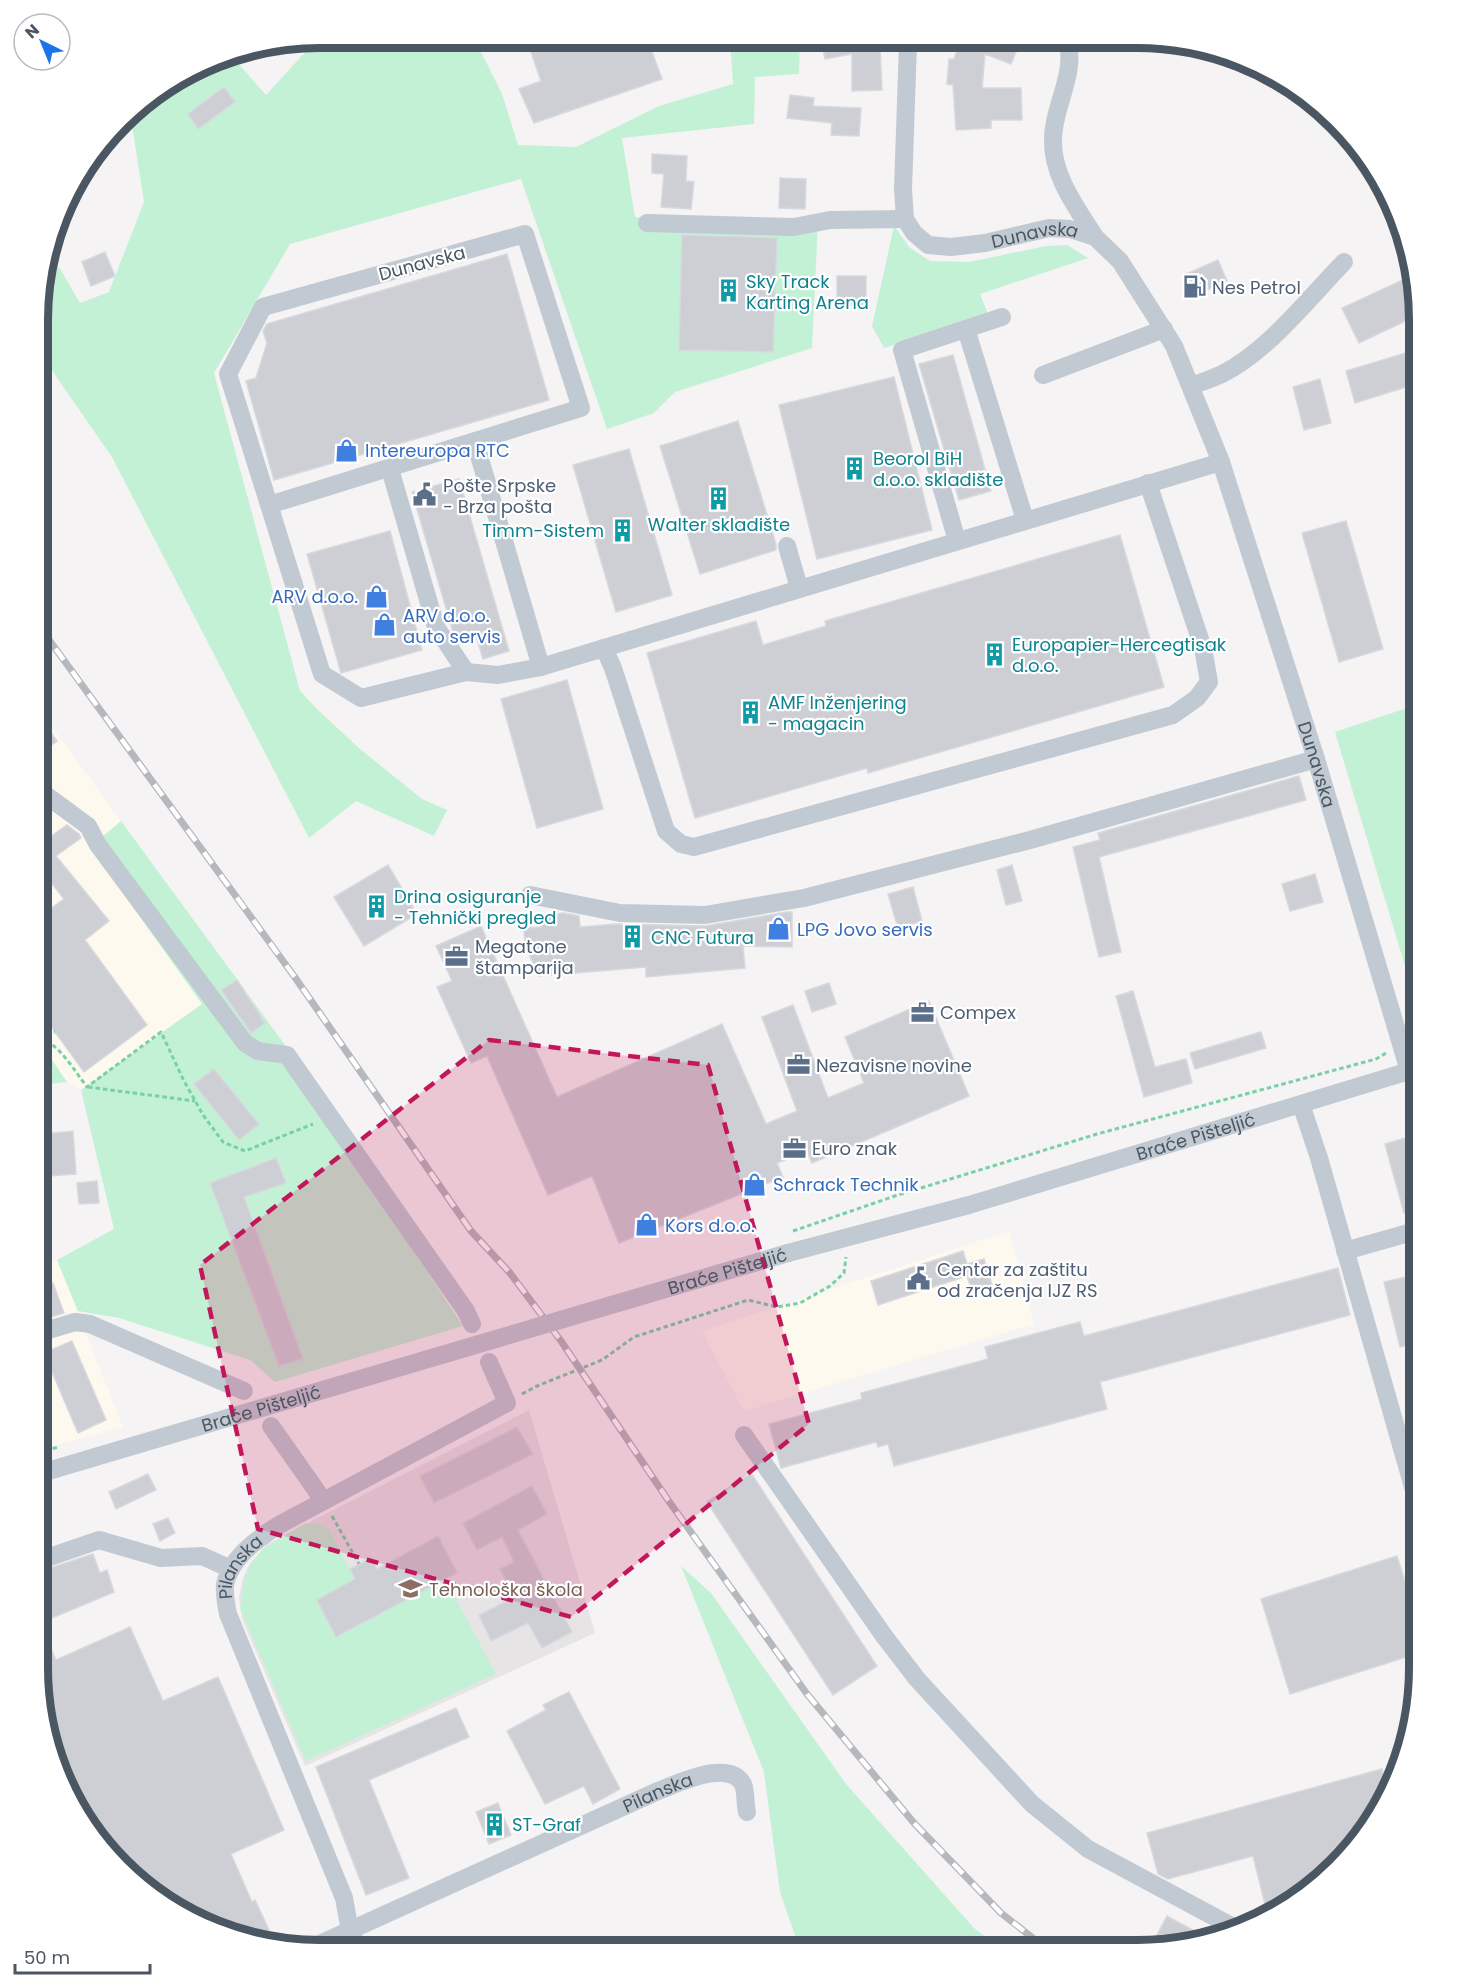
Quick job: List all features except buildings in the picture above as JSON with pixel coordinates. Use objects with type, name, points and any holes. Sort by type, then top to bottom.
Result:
[{"type":"street","points":[[647,223],[794,227],[830,220],[905,219],[903,189],[908,48]]},
{"type":"street","points":[[1069,48],[1067,80],[1058,108],[1052,140],[1055,164],[1069,194],[1095,237]]},
{"type":"street","name":"Dunavska","points":[[905,219],[914,233],[928,245],[951,247],[985,243],[1049,228],[1070,228],[1095,237],[1120,261],[1164,329],[1174,346],[1221,462],[1316,759],[1400,1039],[1409,1059]]},
{"type":"street","name":"Dunavska","points":[[269,505],[580,408],[525,234],[263,307],[228,374],[269,505],[322,674],[360,698],[466,672],[498,675],[542,667],[1221,462]]},
{"type":"street","points":[[1191,386],[1222,374],[1252,354],[1280,330],[1344,262]]},
{"type":"street","points":[[957,541],[902,350],[1002,317]]},
{"type":"street","points":[[966,329],[1025,520]]},
{"type":"street","points":[[1044,375],[1164,329]]},
{"type":"street","points":[[475,442],[542,667]]},
{"type":"street","points":[[390,469],[436,627],[466,672]]},
{"type":"street","points":[[604,648],[613,668],[666,831],[681,844],[694,847],[1173,716],[1197,698],[1209,682],[1203,648],[1148,483]]},
{"type":"street","points":[[787,546],[799,588]]},
{"type":"street","points":[[530,895],[620,913],[705,915],[760,906],[804,898],[1030,840],[1316,759]]},
{"type":"street","points":[[48,797],[88,826],[98,845],[245,1043],[258,1051],[287,1055],[466,1311],[472,1324]]},
{"type":"street","name":"Braće Pišteljić","points":[[48,1471],[788,1253],[969,1205],[1409,1072]]},
{"type":"street","points":[[1301,1104],[1319,1158],[1409,1473]]},
{"type":"street","points":[[1345,1251],[1409,1233]]},
{"type":"street","points":[[48,1330],[75,1322],[90,1324],[244,1391]]},
{"type":"street","points":[[489,1362],[507,1403]]},
{"type":"street","name":"Pilanska","points":[[350,1931],[344,1898],[228,1614],[225,1584],[231,1569],[240,1557],[264,1535],[323,1500],[507,1403]]},
{"type":"street","points":[[271,1426],[323,1500]]},
{"type":"street","points":[[744,1435],[917,1679],[1032,1804],[1088,1848],[1228,1924]]},
{"type":"street","points":[[48,1558],[99,1540],[160,1558],[202,1556],[231,1569]]},
{"type":"street","name":"Pilanska","points":[[329,1940],[698,1775],[728,1773],[736,1777],[743,1784],[747,1812]]},
{"type":"street","points":[[350,1931],[354,1940]]},
{"type":"path","points":[[48,1031],[54,1032]]},
{"type":"path","points":[[87,1087],[161,1032],[195,1101],[223,1142],[245,1152],[330,1118]]},
{"type":"path","points":[[793,1231],[895,1196],[1097,1134],[1376,1059],[1388,1052],[1400,1039]]},
{"type":"path","points":[[48,1042],[57,1048],[87,1087],[195,1101]]},
{"type":"path","points":[[507,1403],[537,1386],[602,1360],[634,1337],[748,1300],[777,1307],[800,1303],[830,1286],[844,1273],[846,1257]]},
{"type":"path","points":[[323,1500],[359,1564]]},
{"type":"highlighted area","points":[[489,1040],[708,1065],[809,1424],[571,1617],[258,1529],[200,1265]]},
{"type":"shaded area","points":[[48,720],[121,821],[90,847],[203,1004],[81,1090],[67,1082],[48,1057]]},
{"type":"shaded area","points":[[1009,1231],[1034,1324],[744,1411],[702,1331]]},
{"type":"shaded area","points":[[57,1260],[123,1427],[48,1447],[48,1263]]},
{"type":"shaded area","name":"Tehnološka škola","points":[[529,1410],[595,1633],[305,1766],[242,1619],[239,1598],[242,1580],[250,1563],[267,1544]]},
{"type":"green space","points":[[479,48],[502,94],[518,145],[576,147],[659,106],[733,84],[731,48],[800,48],[799,74],[755,77],[754,124],[622,138],[635,217],[818,221],[812,348],[675,392],[654,413],[607,429],[521,179],[290,244],[214,373],[300,691],[360,749],[422,799],[447,810],[434,836],[356,801],[309,838],[112,457],[48,365],[48,320],[53,268],[59,267],[80,303],[109,292],[144,202],[132,124],[154,104],[184,84],[236,61],[266,95],[308,49]]},
{"type":"green space","points":[[894,226],[910,248],[930,261],[969,262],[1046,246],[1067,245],[1088,258],[980,294],[988,314],[884,348],[872,326]]},
{"type":"green space","points":[[1409,707],[1409,980],[1335,732]]},
{"type":"green space","points":[[121,821],[340,1120],[329,1124],[463,1326],[275,1382],[250,1360],[119,1318],[78,1311],[57,1260],[114,1229],[81,1090],[202,1004],[90,847]]},
{"type":"green space","points":[[48,1057],[50,1057],[67,1082],[48,1084]]},
{"type":"green space","points":[[304,1524],[318,1524],[329,1529],[355,1579],[317,1600],[336,1637],[445,1579],[496,1674],[306,1761],[240,1608],[245,1576],[252,1563],[263,1549]]},
{"type":"green space","points":[[681,1566],[711,1593],[846,1784],[974,1928],[989,1940],[797,1940],[780,1892],[764,1772]]},
{"type":"railway","points":[[48,638],[294,976],[471,1231],[510,1273],[561,1341],[668,1500],[807,1694],[914,1823],[1001,1913],[1035,1940]]},
{"type":"place","name":"Nes Petrol","points":[[1194,287]]},
{"type":"place","name":"Sky Track Karting Arena","points":[[728,291]]},
{"type":"place","name":"Intereuropa RTC","points":[[347,450]]},
{"type":"place","name":"Beorol BiH d.o.o. skladište","points":[[855,468]]},
{"type":"place","name":"Pošte Srpske - Brza pošta","points":[[425,495]]},
{"type":"place","name":"Walter skladište","points":[[719,498]]},
{"type":"place","name":"Timm-Sistem","points":[[622,530]]},
{"type":"place","name":"ARV d.o.o.","points":[[376,596]]},
{"type":"place","name":"ARV d.o.o. auto servis","points":[[385,625]]},
{"type":"place","name":"Europapier-Hercegtisak d.o.o.","points":[[994,654]]},
{"type":"place","name":"AMF Inženjering - magacin","points":[[750,712]]},
{"type":"place","name":"Drina osiguranje - Tehnički pregled","points":[[376,906]]},
{"type":"place","name":"LPG Jovo servis","points":[[779,929]]},
{"type":"place","name":"CNC Futura","points":[[633,937]]},
{"type":"place","name":"Megatone štamparija","points":[[457,956]]},
{"type":"place","name":"Compex","points":[[922,1012]]},
{"type":"place","name":"Nezavisne novine","points":[[798,1065]]},
{"type":"place","name":"Euro znak","points":[[794,1148]]},
{"type":"place","name":"Schrack Technik","points":[[755,1184]]},
{"type":"place","name":"Kors d.o.o.","points":[[647,1225]]},
{"type":"place","name":"Centar za zaštitu od zračenja IJZ RS","points":[[919,1279]]},
{"type":"place","name":"Tehnološka škola","points":[[411,1589]]},
{"type":"place","name":"ST-Graf","points":[[494,1824]]}]
